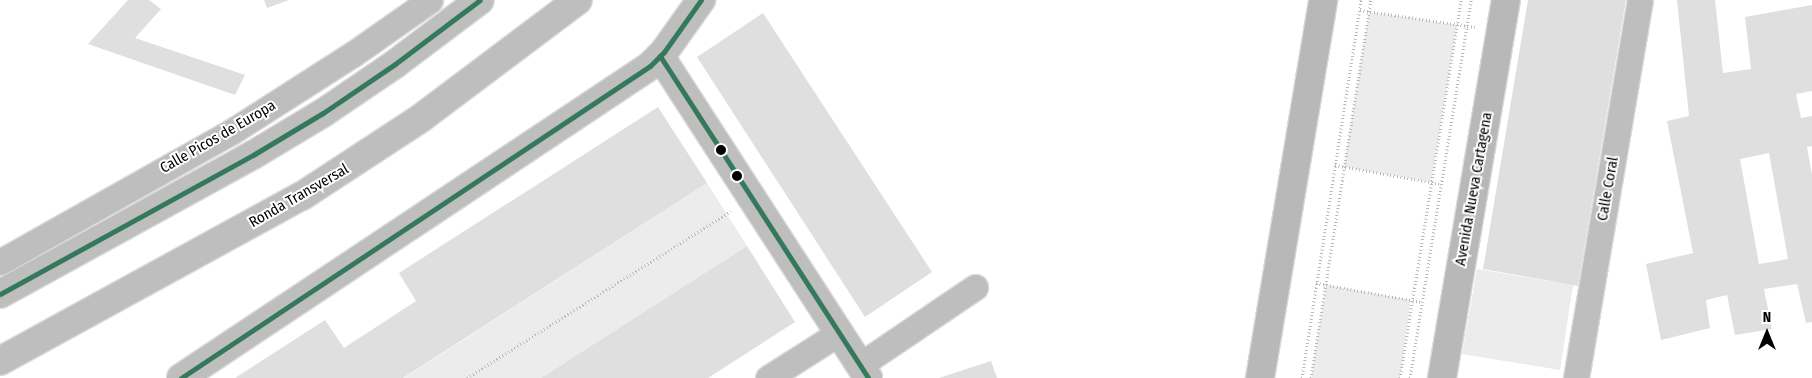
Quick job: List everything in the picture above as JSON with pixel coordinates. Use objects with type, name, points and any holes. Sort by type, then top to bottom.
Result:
[{"type":"main road","points":[[0,294],[253,154],[323,113],[395,64],[480,0]]},
{"type":"main road","name":"Ronda Transversal","points":[[0,361],[302,196],[421,118],[578,0]]},
{"type":"main road","points":[[181,378],[628,81],[660,56],[701,0]]},
{"type":"main road","points":[[1260,378],[1323,0]]},
{"type":"main road","name":"Avenida Nueva Cartagena","points":[[1442,378],[1506,0]]},
{"type":"main road","points":[[660,56],[864,371]]},
{"type":"street","name":"Calle Picos de Europa","points":[[0,262],[231,132],[354,54],[430,0]]},
{"type":"street","name":"Calle Coral","points":[[1576,378],[1640,0]]},
{"type":"street","points":[[864,371],[975,288]]},
{"type":"street","points":[[768,378],[839,333]]},
{"type":"path","points":[[1302,378],[1361,0]]},
{"type":"path","points":[[1311,378],[1371,0]]},
{"type":"path","points":[[1400,378],[1411,300],[1461,0]]},
{"type":"path","points":[[1410,378],[1471,0]]},
{"type":"path","points":[[1360,10],[1467,27],[1502,26]]},
{"type":"path","points":[[1335,165],[1441,184]]},
{"type":"path","points":[[467,378],[731,211]]},
{"type":"path","points":[[1316,283],[1422,302]]},
{"type":"shaded area","points":[[1369,12],[1457,25],[1431,182],[1344,167]]},
{"type":"shaded area","points":[[707,183],[747,246],[541,378],[404,378]]},
{"type":"shaded area","points":[[1477,269],[1573,285],[1560,370],[1462,354]]},
{"type":"shaded area","points":[[1326,285],[1411,300],[1400,378],[1311,378]]},
{"type":"building","points":[[128,0],[149,0],[161,9],[135,38],[245,75],[235,95],[88,44]]},
{"type":"building","points":[[264,0],[289,0],[267,8]]},
{"type":"building","points":[[1528,0],[1626,0],[1578,286],[1483,269]]},
{"type":"building","points":[[1677,0],[1715,0],[1723,73],[1751,69],[1745,17],[1812,5],[1812,91],[1796,94],[1801,118],[1812,116],[1812,146],[1807,147],[1812,175],[1812,322],[1806,323],[1797,284],[1764,289],[1772,329],[1735,335],[1727,295],[1706,300],[1710,328],[1661,340],[1646,264],[1693,253],[1667,121],[1689,116]],"holes":[[[1769,153],[1788,259],[1759,264],[1740,159]]]},
{"type":"building","points":[[763,13],[932,272],[865,317],[697,57]]},
{"type":"building","points":[[658,107],[707,183],[403,378],[235,378],[325,320],[344,348],[416,301],[399,273]]},
{"type":"building","points":[[747,246],[795,322],[708,378],[541,378]]},
{"type":"building","points":[[991,361],[997,378],[939,378]]},
{"type":"transit line","points":[[0,294],[253,155],[323,113],[395,64],[480,0]]},
{"type":"transit line","points":[[181,378],[650,66],[664,52],[701,0]]},
{"type":"transit line","points":[[660,56],[868,378]]}]
